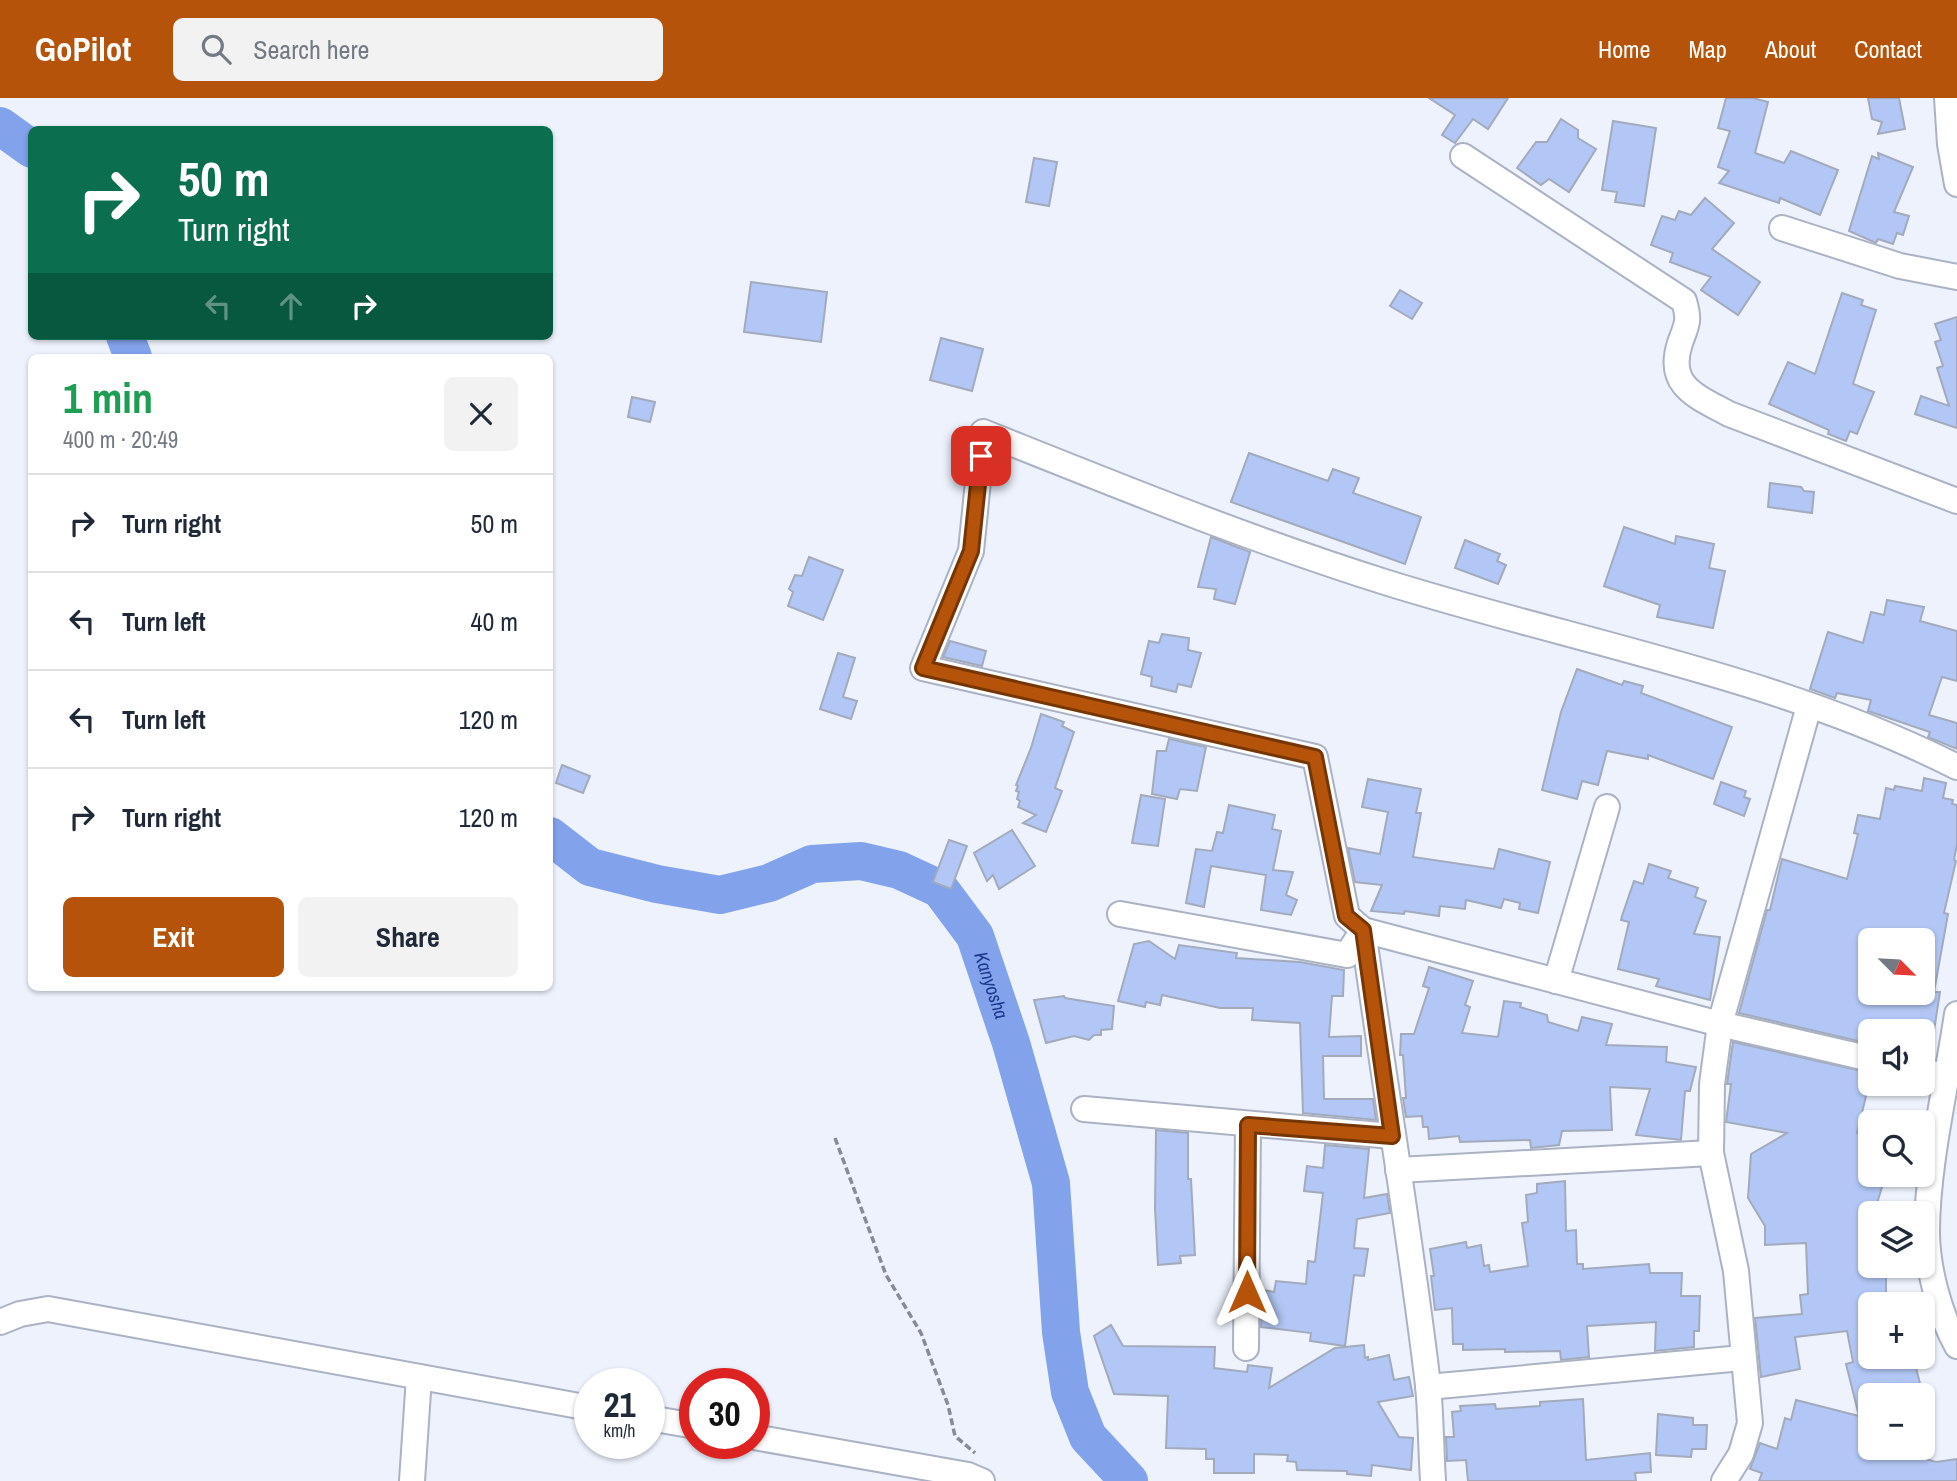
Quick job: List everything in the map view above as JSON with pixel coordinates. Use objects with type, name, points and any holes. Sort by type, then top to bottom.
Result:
[{"type":"street","points":[[1947,98],[1950,144],[1957,184]]},
{"type":"street","points":[[1463,156],[1684,301],[1689,317],[1675,366],[1678,379],[1696,396],[1729,414],[1957,501]]},
{"type":"street","points":[[1782,228],[1900,266],[1957,277]]},
{"type":"street","points":[[1858,1056],[1720,1024],[1363,930],[1346,916],[1315,757],[923,668],[971,551],[983,432],[1199,518],[1386,582],[1702,669],[1909,743],[1957,768]]},
{"type":"street","points":[[1724,1481],[1741,1454],[1749,1423],[1736,1271],[1711,1153],[1712,1084],[1720,1024],[1810,706]]},
{"type":"street","points":[[1556,981],[1607,807]]},
{"type":"street","points":[[1120,914],[1347,955],[1363,930]]},
{"type":"street","points":[[1363,930],[1428,1387],[1433,1481]]},
{"type":"street","points":[[1957,1014],[1933,1165],[1927,1234],[1934,1284],[1948,1329],[1957,1346]]},
{"type":"street","points":[[1935,1074],[1948,1077]]},
{"type":"street","points":[[1084,1109],[1392,1136]]},
{"type":"street","points":[[1246,1348],[1248,1125]]},
{"type":"street","points":[[1398,1170],[1711,1153]]},
{"type":"street","points":[[0,1322],[20,1314],[48,1309],[574,1405]]},
{"type":"street","points":[[1428,1387],[1742,1358]]},
{"type":"street","points":[[412,1481],[419,1377]]},
{"type":"street","points":[[770,1440],[968,1475],[982,1481]]},
{"type":"path","points":[[835,1138],[886,1275],[921,1333],[948,1405],[956,1436],[978,1455]]},
{"type":"building","points":[[1429,98],[1508,98],[1488,129],[1473,119],[1455,143],[1442,135],[1455,115]]},
{"type":"building","points":[[1726,98],[1753,98],[1768,102],[1755,153],[1784,163],[1791,151],[1838,170],[1820,215],[1780,198],[1779,203],[1719,183],[1729,171],[1718,167],[1730,131],[1718,128]]},
{"type":"building","points":[[1868,98],[1899,98],[1905,129],[1878,134],[1882,122],[1872,119]]},
{"type":"building","points":[[1561,119],[1578,130],[1578,138],[1596,149],[1569,192],[1549,179],[1541,185],[1517,168],[1536,142],[1547,142]]},
{"type":"building","points":[[1613,121],[1656,128],[1644,206],[1615,202],[1617,192],[1602,190]]},
{"type":"building","points":[[1878,153],[1913,167],[1894,212],[1909,216],[1903,235],[1897,233],[1893,244],[1878,239],[1876,243],[1849,231],[1872,156],[1879,159]]},
{"type":"building","points":[[1034,158],[1057,162],[1049,206],[1026,202]]},
{"type":"building","points":[[1705,198],[1734,223],[1712,249],[1760,282],[1738,315],[1701,290],[1711,277],[1670,262],[1673,253],[1651,245],[1662,216],[1675,220],[1679,211],[1691,215]]},
{"type":"building","points":[[751,282],[827,292],[821,342],[744,332]]},
{"type":"building","points":[[1400,290],[1422,303],[1412,319],[1390,306]]},
{"type":"building","points":[[1842,293],[1863,300],[1861,305],[1876,310],[1853,384],[1874,392],[1857,434],[1850,431],[1846,441],[1828,434],[1829,430],[1769,404],[1788,362],[1815,374]]},
{"type":"building","points":[[1957,317],[1957,428],[1915,414],[1921,396],[1949,406],[1937,368],[1943,366],[1935,342],[1941,340],[1935,324]]},
{"type":"building","points":[[941,338],[983,349],[972,391],[930,380]]},
{"type":"building","points":[[632,397],[655,402],[650,422],[628,417]]},
{"type":"building","points":[[1249,453],[1328,481],[1333,469],[1359,478],[1353,493],[1421,517],[1405,564],[1231,502]]},
{"type":"building","points":[[1770,483],[1801,487],[1804,491],[1814,492],[1812,513],[1768,507]]},
{"type":"building","points":[[1624,527],[1675,544],[1676,536],[1714,544],[1709,568],[1725,571],[1713,628],[1657,617],[1660,605],[1604,586]]},
{"type":"building","points":[[1211,537],[1250,552],[1235,604],[1214,599],[1216,589],[1198,587]]},
{"type":"building","points":[[1465,540],[1500,554],[1497,561],[1506,565],[1498,584],[1455,568]]},
{"type":"building","points":[[809,557],[843,570],[823,620],[788,606],[793,592],[789,589],[795,575],[802,576]]},
{"type":"building","points":[[1887,600],[1924,607],[1920,621],[1957,631],[1957,681],[1942,677],[1929,715],[1957,723],[1957,749],[1928,737],[1930,732],[1868,711],[1871,700],[1837,693],[1835,698],[1810,689],[1828,632],[1863,643],[1871,612],[1884,615]]},
{"type":"building","points":[[1162,634],[1189,638],[1188,650],[1201,653],[1191,687],[1178,684],[1176,692],[1151,686],[1152,677],[1141,674],[1149,641],[1159,643]]},
{"type":"building","points":[[950,641],[986,651],[982,666],[943,657]]},
{"type":"building","points":[[838,653],[855,658],[843,697],[857,701],[851,719],[820,709]]},
{"type":"building","points":[[1577,669],[1622,685],[1624,681],[1643,686],[1641,693],[1732,727],[1713,779],[1648,755],[1648,759],[1607,751],[1598,785],[1582,781],[1577,799],[1542,790],[1561,712]]},
{"type":"building","points":[[1041,714],[1064,722],[1062,726],[1074,732],[1055,788],[1062,791],[1046,832],[1023,823],[1036,815],[1018,807],[1019,792],[1016,791]]},
{"type":"building","points":[[1169,739],[1206,747],[1197,791],[1180,789],[1177,799],[1152,794],[1157,751],[1166,751]]},
{"type":"building","points":[[562,765],[590,776],[583,793],[556,783]]},
{"type":"building","points":[[1924,778],[1946,783],[1943,798],[1953,800],[1952,804],[1957,805],[1956,861],[1944,913],[1948,914],[1936,981],[1936,928],[1858,928],[1858,1005],[1935,1005],[1936,992],[1940,992],[1935,1024],[1935,1019],[1858,1019],[1858,1041],[1739,1013],[1767,910],[1770,910],[1782,859],[1847,879],[1858,834],[1854,833],[1858,815],[1880,819],[1886,788],[1894,790],[1895,786],[1922,791]]},
{"type":"building","points":[[1368,779],[1421,789],[1416,813],[1421,813],[1413,857],[1494,869],[1499,849],[1550,862],[1538,913],[1519,909],[1520,903],[1504,899],[1501,908],[1466,900],[1465,909],[1440,906],[1439,916],[1405,911],[1404,914],[1371,911],[1382,885],[1355,882],[1348,848],[1380,854],[1388,812],[1362,807]]},
{"type":"building","points":[[1721,782],[1746,791],[1744,797],[1750,799],[1744,816],[1714,804]]},
{"type":"building","points":[[1141,795],[1165,799],[1158,846],[1132,843]]},
{"type":"building","points":[[1229,805],[1275,815],[1272,829],[1281,831],[1273,870],[1293,872],[1286,895],[1297,900],[1291,915],[1261,910],[1266,875],[1211,866],[1204,907],[1186,903],[1196,849],[1212,851],[1217,832],[1223,833]]},
{"type":"building","points":[[1012,830],[1035,866],[999,889],[993,875],[987,881],[974,853]]},
{"type":"building","points":[[949,840],[967,846],[951,889],[933,882]]},
{"type":"building","points":[[1649,864],[1671,871],[1668,878],[1698,888],[1695,897],[1706,901],[1694,934],[1720,937],[1710,1000],[1656,986],[1659,979],[1618,969],[1629,922],[1621,920],[1622,916],[1634,881],[1643,884]]},
{"type":"building","points":[[1149,941],[1175,959],[1179,945],[1237,953],[1236,958],[1300,962],[1344,970],[1343,996],[1332,996],[1329,1037],[1361,1036],[1361,1056],[1323,1056],[1324,1099],[1373,1099],[1376,1120],[1303,1113],[1300,1023],[1252,1020],[1253,1008],[1220,1008],[1162,995],[1160,1005],[1146,1002],[1145,1007],[1118,1001],[1134,944]]},
{"type":"building","points":[[1429,967],[1473,981],[1465,1005],[1470,1007],[1462,1033],[1498,1037],[1504,1001],[1521,1003],[1520,1007],[1547,1015],[1548,1022],[1578,1031],[1582,1017],[1612,1024],[1606,1045],[1667,1047],[1666,1062],[1696,1067],[1690,1091],[1685,1091],[1681,1140],[1636,1135],[1650,1089],[1610,1087],[1612,1130],[1562,1131],[1559,1145],[1531,1148],[1530,1140],[1460,1142],[1459,1136],[1429,1139],[1428,1127],[1423,1127],[1422,1116],[1406,1117],[1403,1055],[1400,1055],[1401,1034],[1414,1034],[1429,988],[1423,986]]},
{"type":"building","points":[[1064,996],[1114,1006],[1112,1029],[1101,1030],[1101,1035],[1094,1035],[1089,1040],[1074,1036],[1046,1043],[1034,1000]]},
{"type":"building","points":[[1733,1042],[1858,1070],[1858,1096],[1866,1096],[1863,1110],[1858,1110],[1858,1187],[1882,1187],[1878,1201],[1858,1201],[1858,1278],[1886,1278],[1886,1292],[1858,1292],[1858,1369],[1916,1369],[1920,1383],[1858,1383],[1858,1412],[1846,1364],[1853,1362],[1847,1331],[1795,1337],[1800,1369],[1761,1377],[1755,1318],[1802,1314],[1800,1295],[1808,1294],[1806,1243],[1765,1245],[1765,1226],[1748,1198],[1751,1154],[1787,1133],[1726,1122],[1731,1084],[1727,1084]]},
{"type":"building","points":[[1156,1130],[1188,1133],[1188,1179],[1191,1179],[1195,1255],[1180,1256],[1181,1263],[1158,1265],[1155,1208]]},
{"type":"building","points":[[1325,1145],[1369,1149],[1364,1198],[1387,1194],[1390,1213],[1357,1219],[1354,1248],[1368,1249],[1364,1276],[1354,1275],[1345,1346],[1310,1341],[1311,1333],[1261,1327],[1263,1290],[1274,1292],[1276,1281],[1306,1284],[1308,1261],[1315,1262],[1323,1193],[1304,1191],[1307,1166],[1323,1168]]},
{"type":"building","points":[[1565,1181],[1566,1231],[1576,1230],[1577,1264],[1583,1264],[1583,1269],[1649,1264],[1650,1273],[1682,1273],[1681,1296],[1700,1296],[1699,1331],[1694,1331],[1694,1347],[1655,1351],[1656,1322],[1587,1326],[1589,1357],[1561,1360],[1560,1351],[1463,1350],[1463,1344],[1453,1344],[1452,1308],[1435,1310],[1430,1249],[1466,1242],[1467,1248],[1481,1245],[1484,1266],[1489,1265],[1490,1272],[1528,1266],[1522,1223],[1528,1222],[1526,1195],[1537,1193],[1537,1184]]},
{"type":"building","points":[[1111,1325],[1123,1346],[1215,1347],[1214,1368],[1247,1372],[1248,1365],[1272,1368],[1269,1388],[1335,1348],[1364,1345],[1365,1358],[1368,1357],[1368,1360],[1389,1355],[1394,1380],[1409,1377],[1413,1396],[1378,1402],[1399,1437],[1413,1438],[1411,1470],[1372,1465],[1371,1476],[1347,1474],[1347,1471],[1297,1470],[1296,1462],[1287,1461],[1288,1455],[1254,1454],[1254,1473],[1214,1473],[1214,1459],[1206,1459],[1206,1449],[1166,1448],[1168,1396],[1114,1394],[1094,1336]]},
{"type":"building","points":[[1583,1399],[1586,1460],[1650,1453],[1651,1472],[1635,1473],[1636,1481],[1468,1481],[1466,1460],[1447,1461],[1446,1437],[1454,1437],[1452,1412],[1461,1411],[1460,1406],[1495,1404],[1496,1409]]},
{"type":"building","points":[[1796,1400],[1858,1416],[1858,1460],[1936,1462],[1957,1459],[1957,1481],[1759,1481],[1762,1473],[1750,1469],[1760,1443],[1777,1449],[1785,1418],[1791,1420]]},
{"type":"building","points":[[1658,1414],[1693,1418],[1693,1425],[1707,1425],[1706,1449],[1692,1449],[1691,1457],[1656,1455]]},
{"type":"waterway","name":"Kanyosha","points":[[0,126],[28,146]]},
{"type":"waterway","name":"Kanyosha","points":[[127,340],[132,354]]},
{"type":"waterway","name":"Kanyosha","points":[[553,838],[590,867],[657,884],[720,895],[769,883],[812,864],[861,861],[899,870],[940,889],[975,936],[1011,1043],[1051,1183],[1061,1332],[1070,1392],[1088,1437],[1129,1481]]},
{"type":"route","points":[[981,456],[971,551],[923,668],[1315,757],[1346,916],[1363,930],[1392,1136],[1248,1125],[1247,1292]]}]
